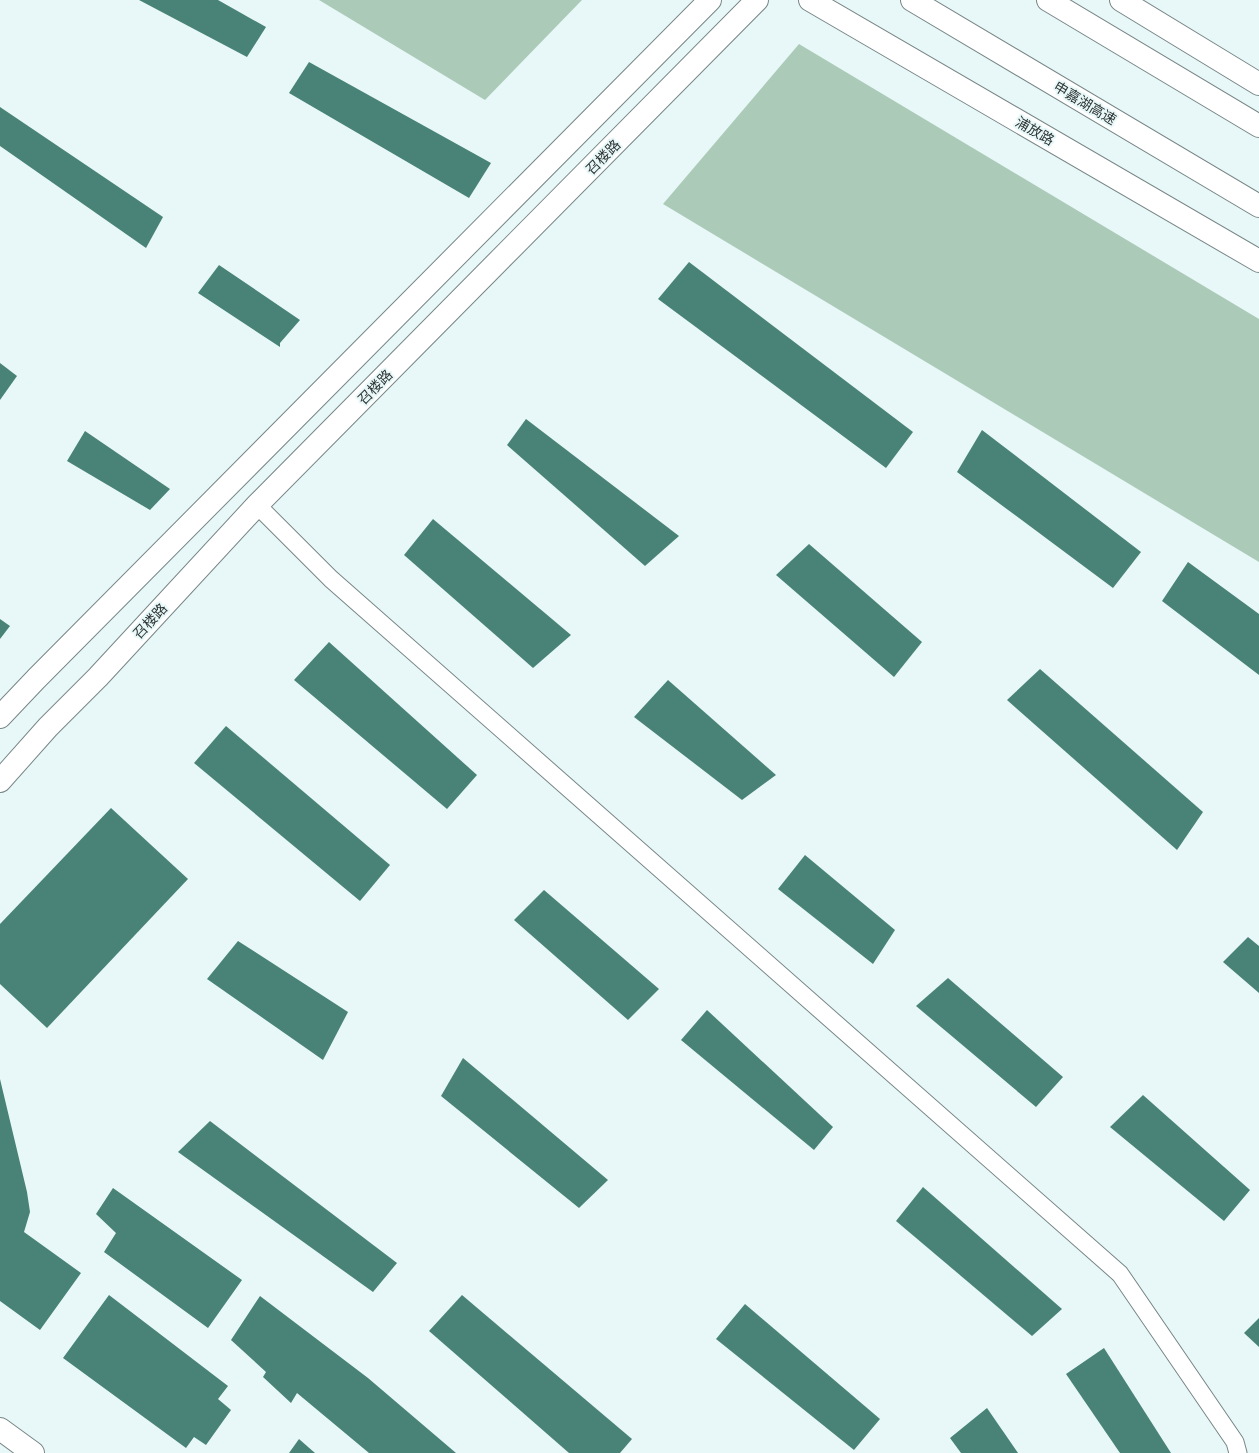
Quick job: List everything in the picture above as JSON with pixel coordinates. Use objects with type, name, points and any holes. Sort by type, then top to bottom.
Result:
[{"type":"main road","points":[[0,717],[710,0]]},
{"type":"main road","name":"召楼路","points":[[0,781],[48,727],[98,677],[258,505],[757,0]]},
{"type":"main road","name":"浦放路","points":[[810,0],[1259,261]]},
{"type":"main road","name":"申嘉湖高速","points":[[912,0],[1259,206]]},
{"type":"main road","points":[[1048,0],[1259,126]]},
{"type":"main road","points":[[1121,0],[1259,84]]},
{"type":"main road","points":[[0,1429],[33,1453]]},
{"type":"lane","points":[[258,505],[331,579],[1120,1274],[1235,1442],[1238,1453]]},
{"type":"green space","points":[[319,0],[582,0],[485,100]]},
{"type":"green space","points":[[799,44],[1259,319],[1259,562],[663,204]]},
{"type":"building","points":[[139,0],[218,0],[266,27],[247,57]]},
{"type":"building","points":[[309,62],[491,163],[469,198],[289,93]]},
{"type":"building","points":[[0,107],[163,217],[146,248],[0,146]]},
{"type":"building","points":[[689,262],[913,432],[886,468],[658,299]]},
{"type":"building","points":[[219,265],[300,320],[280,343],[280,347],[198,293]]},
{"type":"building","points":[[0,363],[17,376],[0,400]]},
{"type":"building","points":[[526,419],[679,536],[645,566],[507,445]]},
{"type":"building","points":[[982,430],[1141,552],[1113,588],[957,472]]},
{"type":"building","points":[[85,431],[170,489],[150,510],[67,461]]},
{"type":"building","points":[[433,519],[571,635],[533,668],[404,555]]},
{"type":"building","points":[[809,544],[922,642],[894,677],[776,575]]},
{"type":"building","points":[[1188,562],[1259,614],[1259,675],[1162,601]]},
{"type":"building","points":[[0,619],[10,626],[0,639]]},
{"type":"building","points":[[329,642],[477,775],[447,809],[294,680]]},
{"type":"building","points":[[1040,669],[1203,812],[1177,850],[1007,700]]},
{"type":"building","points":[[668,680],[776,775],[742,800],[634,717]]},
{"type":"building","points":[[226,726],[390,865],[360,901],[194,763]]},
{"type":"building","points":[[111,808],[188,879],[47,1028],[0,984],[0,924]]},
{"type":"building","points":[[805,855],[895,930],[873,964],[778,889]]},
{"type":"building","points":[[544,890],[659,989],[628,1020],[514,920]]},
{"type":"building","points":[[1248,937],[1259,946],[1259,993],[1223,962]]},
{"type":"building","points":[[238,941],[348,1012],[323,1060],[207,979]]},
{"type":"building","points":[[948,978],[1063,1077],[1036,1107],[916,1006]]},
{"type":"building","points":[[707,1010],[833,1127],[814,1150],[681,1040]]},
{"type":"building","points":[[463,1058],[608,1180],[579,1208],[441,1096]]},
{"type":"building","points":[[0,1079],[27,1192],[30,1212],[24,1232],[81,1273],[40,1330],[0,1301]]},
{"type":"building","points":[[1143,1095],[1250,1190],[1224,1221],[1110,1127]]},
{"type":"building","points":[[210,1121],[397,1263],[373,1292],[178,1152]]},
{"type":"building","points":[[923,1187],[1062,1309],[1032,1336],[896,1221]]},
{"type":"building","points":[[113,1188],[242,1280],[208,1328],[104,1252],[116,1233],[96,1214]]},
{"type":"building","points":[[109,1295],[228,1386],[218,1399],[231,1410],[206,1445],[194,1437],[186,1448],[63,1358]]},
{"type":"building","points":[[462,1295],[632,1439],[620,1453],[569,1453],[429,1331]]},
{"type":"building","points":[[260,1296],[368,1378],[456,1453],[369,1453],[297,1393],[291,1403],[263,1377],[266,1372],[231,1340]]},
{"type":"building","points":[[745,1304],[880,1419],[854,1450],[716,1339]]},
{"type":"building","points":[[1259,1318],[1259,1347],[1244,1333]]},
{"type":"building","points":[[1104,1348],[1171,1453],[1120,1453],[1066,1374]]},
{"type":"building","points":[[987,1408],[1018,1453],[961,1453],[950,1438]]},
{"type":"building","points":[[299,1439],[315,1453],[289,1453]]}]
